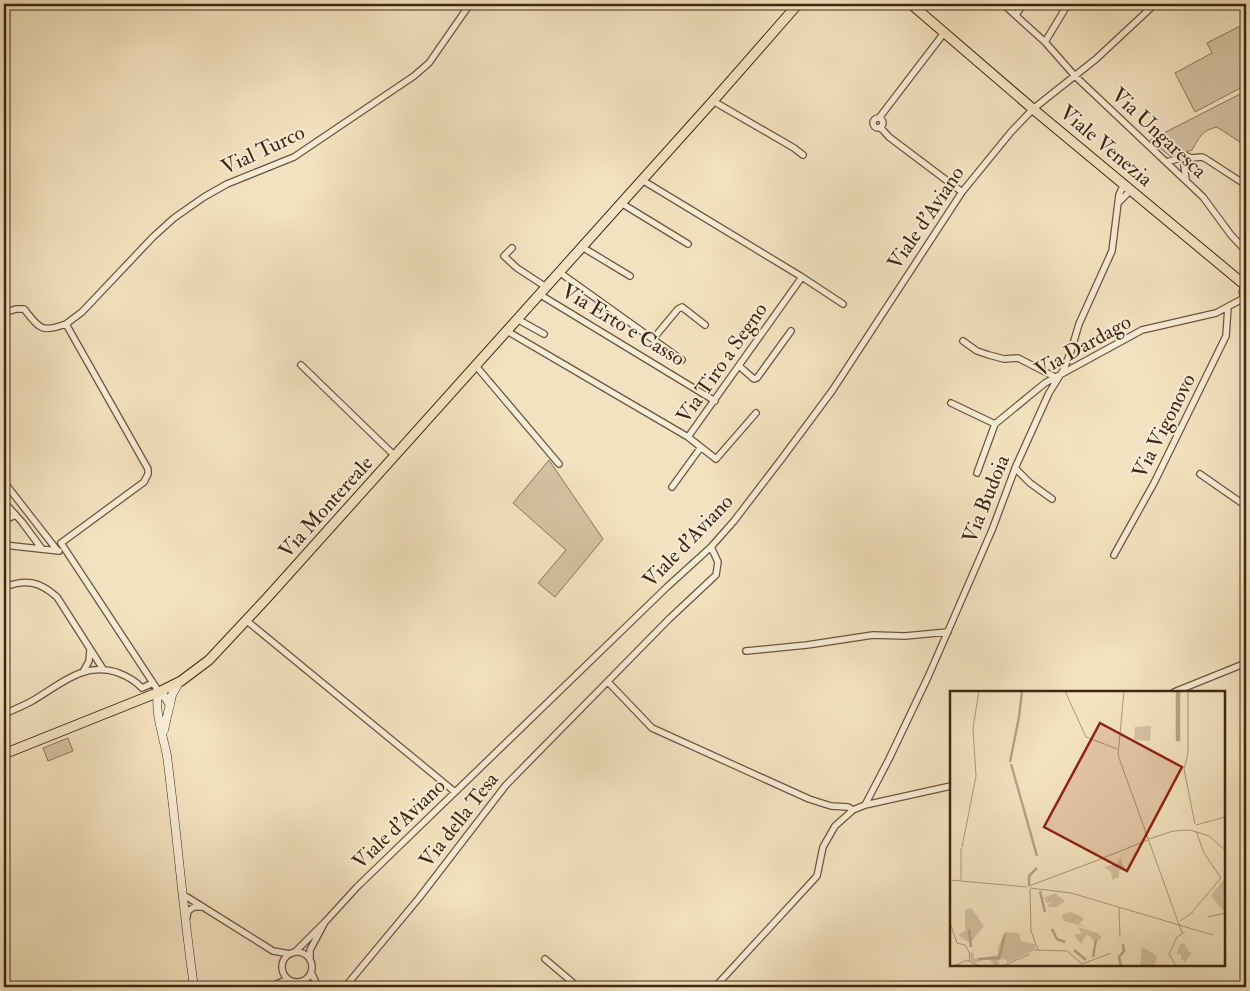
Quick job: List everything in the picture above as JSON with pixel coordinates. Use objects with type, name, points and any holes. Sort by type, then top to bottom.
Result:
[{"type":"main road","name":"Via Montereale","points":[[4,754],[158,692],[181,680],[209,660],[247,621],[476,366],[798,4]]},
{"type":"main road","name":"Viale Venezia","points":[[911,4],[1246,286],[1244,292],[1246,298]]},
{"type":"main road","points":[[163,732],[175,688],[181,680]]},
{"type":"main road","points":[[170,705],[166,697],[158,692],[158,710],[163,732],[178,848],[187,936],[196,987]]},
{"type":"main road","points":[[138,700],[149,701],[158,710]]},
{"type":"main road","points":[[178,848],[189,910],[196,987]]},
{"type":"street","name":"Vial Turco","points":[[66,324],[82,312],[152,237],[174,218],[227,184],[297,155],[414,76],[429,63],[470,4]]},
{"type":"street","name":"Via Ungaresca","points":[[1003,4],[1045,42],[1075,76],[1203,197],[1231,235],[1246,251]]},
{"type":"street","points":[[1016,15],[1023,4]]},
{"type":"street","points":[[1045,42],[1067,4]]},
{"type":"street","name":"Viale d'Aviano","points":[[288,979],[284,976],[282,966],[286,957],[325,922],[357,887],[489,761],[667,586],[711,547],[734,521],[832,390],[962,192],[1005,138],[1033,108],[1096,59],[1151,5]]},
{"type":"street","points":[[944,32],[880,118],[883,122],[880,127],[962,192]]},
{"type":"street","points":[[713,101],[803,155]]},
{"type":"street","points":[[1167,162],[1187,156],[1191,158],[1202,157],[1246,185]]},
{"type":"street","points":[[1174,169],[1184,166],[1191,158]]},
{"type":"street","points":[[1174,169],[1177,160]]},
{"type":"street","points":[[1184,166],[1186,180]]},
{"type":"street","points":[[642,180],[802,277],[842,304]]},
{"type":"street","points":[[1118,203],[1128,187]]},
{"type":"street","name":"Via Budoia","points":[[865,805],[948,632],[992,530],[1015,468],[1048,393],[1067,360],[1079,324],[1112,251],[1120,190],[1128,187]]},
{"type":"street","points":[[621,203],[688,244]]},
{"type":"street","points":[[582,247],[630,276]]},
{"type":"street","points":[[512,248],[504,256],[517,268],[546,287]]},
{"type":"street","points":[[559,272],[682,360]]},
{"type":"street","name":"Via Tiro a Segno","points":[[756,413],[716,459],[688,438],[802,277]]},
{"type":"street","name":"Via Erto e Casso","points":[[539,294],[714,401]]},
{"type":"street","name":"Via Dardago","points":[[995,424],[1045,383],[1142,330],[1207,315],[1246,298]]},
{"type":"street","points":[[653,339],[678,309],[682,307],[706,324]]},
{"type":"street","name":"Via Vigonovo","points":[[1114,555],[1154,483],[1218,354],[1226,336],[1228,307]]},
{"type":"street","points":[[4,313],[16,309],[24,310],[38,327],[50,330],[66,324],[148,469],[144,482],[61,544],[158,692]]},
{"type":"street","points":[[517,319],[544,334]]},
{"type":"street","points":[[507,331],[688,438]]},
{"type":"street","points":[[739,366],[754,378],[757,378],[791,331]]},
{"type":"street","points":[[963,341],[976,351],[1004,359],[1018,358],[1057,378]]},
{"type":"street","points":[[301,365],[395,456]]},
{"type":"street","points":[[476,366],[559,464]]},
{"type":"street","points":[[951,403],[995,424],[978,473]]},
{"type":"street","points":[[672,487],[701,447]]},
{"type":"street","points":[[1015,468],[1030,483],[1052,499]]},
{"type":"street","points":[[1200,474],[1246,506]]},
{"type":"street","points":[[4,482],[57,550]]},
{"type":"street","points":[[4,503],[16,515],[42,549]]},
{"type":"street","points":[[4,520],[16,515]]},
{"type":"street","points":[[4,544],[66,551]]},
{"type":"street","name":"Via della Tesa","points":[[345,987],[419,898],[506,785],[669,619],[716,575],[718,562],[711,547]]},
{"type":"street","points":[[4,587],[25,582],[36,583],[47,588],[57,597],[103,669]]},
{"type":"street","points":[[247,621],[455,792]]},
{"type":"street","points":[[746,651],[807,645],[873,635],[905,636],[948,632]]},
{"type":"street","points":[[83,672],[89,661],[90,649]]},
{"type":"street","points":[[1176,691],[1246,663]]},
{"type":"street","points":[[4,714],[34,700],[83,672],[103,669],[126,675],[142,688],[153,683]]},
{"type":"street","points":[[608,682],[652,728],[809,799],[832,806],[848,807],[853,810]]},
{"type":"street","points":[[715,987],[817,876],[823,847],[835,826],[853,810],[865,805],[950,786]]},
{"type":"street","points":[[187,897],[273,951],[303,954],[310,960]]},
{"type":"street","points":[[187,936],[189,932],[187,917],[189,910],[194,907],[203,908]]},
{"type":"street","name":"Viale d'Aviano","points":[[311,972],[310,950],[325,922]]},
{"type":"street","points":[[545,960],[578,987]]},
{"type":"street","points":[[298,982],[306,979],[311,972],[318,987]]},
{"type":"street","points":[[270,987],[288,979],[313,987]]},
{"type":"shaded area","points":[[1246,23],[1246,85],[1195,112],[1175,73],[1212,53],[1207,43]]},
{"type":"shaded area","points":[[1246,91],[1246,146],[1217,127],[1204,132],[1192,150],[1172,156],[1150,140]]},
{"type":"shaded area","points":[[549,460],[603,539],[555,597],[538,583],[566,550],[513,503]]},
{"type":"shaded area","points":[[68,738],[73,751],[48,761],[43,748]]}]
